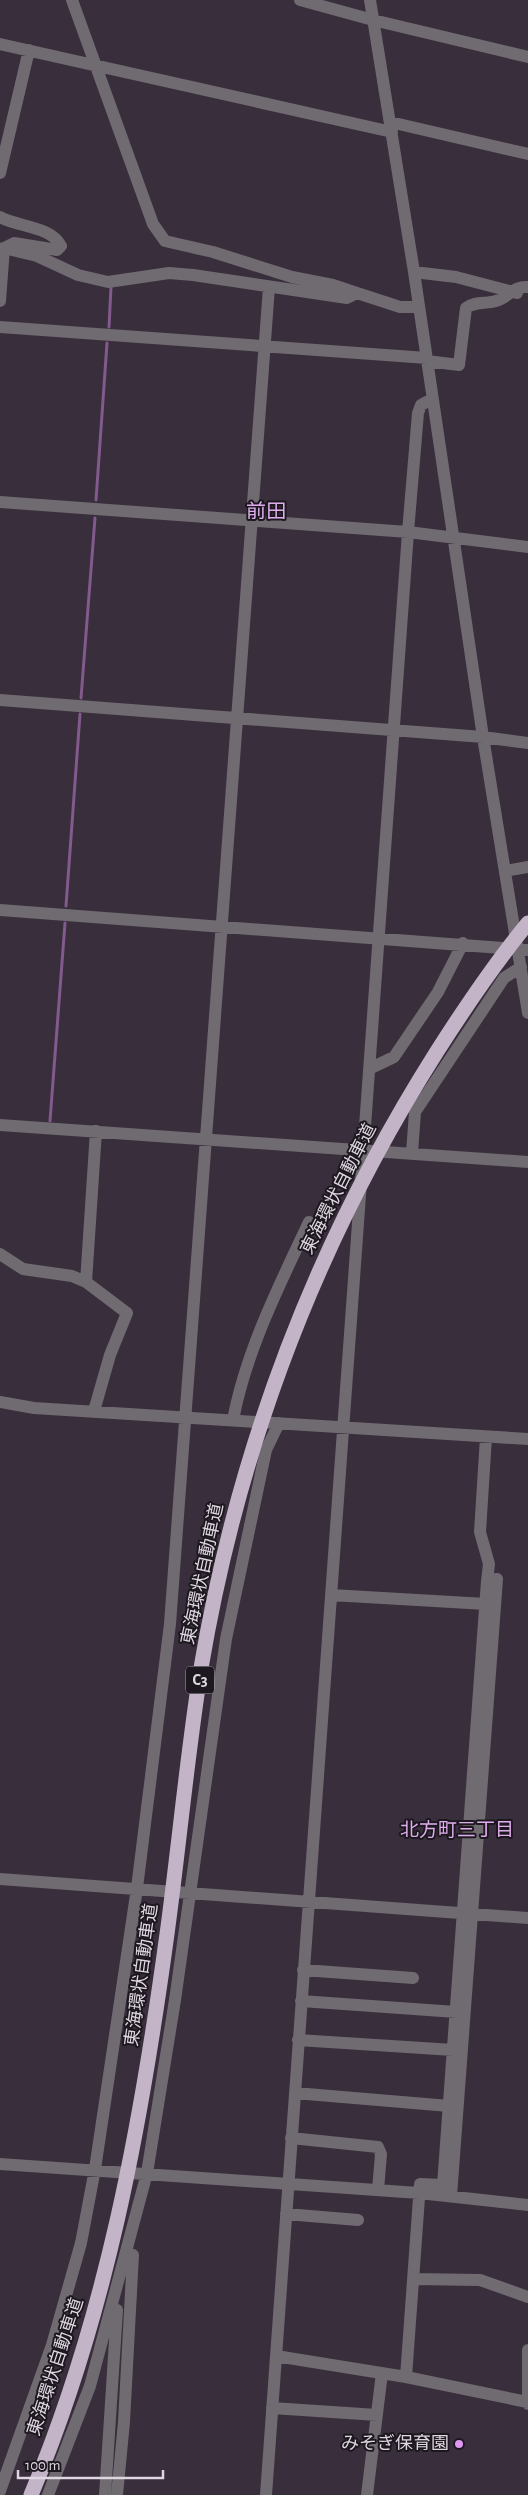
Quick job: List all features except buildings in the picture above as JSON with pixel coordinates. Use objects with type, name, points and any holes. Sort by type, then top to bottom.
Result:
[{"type":"highway","name":"東海環状自動車道","points":[[31,2495],[71,2390],[101,2287],[130,2166],[153,2034],[202,1667],[242,1483],[271,1391],[302,1309],[339,1226],[374,1156],[418,1081],[466,1006],[528,923]]},
{"type":"street","points":[[72,0],[153,224],[164,241],[213,252],[292,277],[333,285],[400,307],[419,307]]},
{"type":"street","points":[[300,0],[528,57]]},
{"type":"street","points":[[370,0],[414,272],[483,737],[505,871],[523,949],[521,967],[528,1013]]},
{"type":"street","points":[[0,44],[95,66],[528,154]]},
{"type":"street","points":[[0,173],[29,50]]},
{"type":"street","points":[[0,217],[43,231],[57,238],[61,246],[57,250],[14,243],[2,249]]},
{"type":"street","points":[[2,249],[37,256],[78,275],[108,282],[169,273],[346,298],[357,293]]},
{"type":"street","points":[[0,301],[2,249]]},
{"type":"street","points":[[414,272],[456,277],[528,295]]},
{"type":"street","points":[[0,326],[427,360],[459,365],[466,308],[472,304],[504,298],[510,291],[519,286],[528,287]]},
{"type":"street","points":[[0,2491],[52,2345],[81,2243],[95,2169],[137,1888],[170,1624],[250,521],[269,287]]},
{"type":"street","points":[[266,2495],[308,1902],[365,1149],[408,532],[418,413],[421,405],[432,399]]},
{"type":"street","points":[[0,502],[408,532],[528,547]]},
{"type":"street","points":[[0,700],[483,737],[528,743]]},
{"type":"street","points":[[505,871],[528,867]]},
{"type":"street","points":[[0,910],[463,943],[523,949]]},
{"type":"street","points":[[370,1068],[394,1057],[438,992],[463,943]]},
{"type":"street","points":[[412,1153],[415,1112],[504,978],[521,967]]},
{"type":"street","points":[[0,1124],[528,1162]]},
{"type":"street","points":[[86,1282],[96,1131]]},
{"type":"street","points":[[233,1420],[238,1391],[272,1298],[309,1222]]},
{"type":"street","points":[[0,1254],[23,1269],[72,1276],[86,1282],[127,1313],[110,1355],[94,1411]]},
{"type":"street","points":[[0,1402],[34,1408],[528,1439]]},
{"type":"street","points":[[48,2495],[90,2386],[147,2174],[175,2000],[188,1892],[226,1639],[266,1450],[279,1423]]},
{"type":"street","points":[[451,2196],[489,1564],[480,1532],[486,1437]]},
{"type":"street","points":[[406,2377],[420,2184],[443,2185],[456,2012],[468,1913],[497,1579],[487,1581]]},
{"type":"street","points":[[331,1595],[486,1604]]},
{"type":"street","points":[[0,1879],[528,1918]]},
{"type":"street","points":[[303,1970],[413,1978]]},
{"type":"street","points":[[301,2001],[456,2012]]},
{"type":"street","points":[[298,2040],[453,2050]]},
{"type":"street","points":[[295,2093],[449,2106]]},
{"type":"street","points":[[291,2138],[378,2147],[381,2154],[378,2190]]},
{"type":"street","points":[[0,2164],[95,2169],[288,2185],[419,2193],[528,2205]]},
{"type":"street","points":[[286,2214],[358,2220]]},
{"type":"street","points":[[118,2495],[124,2422],[134,2225]]},
{"type":"street","points":[[413,2279],[480,2280],[528,2296]]},
{"type":"street","points":[[105,2495],[118,2286]]},
{"type":"street","points":[[276,2356],[406,2377],[527,2403],[528,2350]]},
{"type":"street","points":[[367,2495],[382,2373]]},
{"type":"street","points":[[272,2408],[377,2415]]},
{"type":"waterway","points":[[109,327],[111,287]]},
{"type":"waterway","points":[[96,500],[107,343]]},
{"type":"waterway","points":[[81,698],[95,518]]},
{"type":"waterway","points":[[66,906],[80,714]]},
{"type":"waterway","points":[[50,1121],[65,923]]},
{"type":"place","name":"みそぎ保育園","points":[[459,2444]]},
{"type":"district","name":"前田","points":[[266,512]]},
{"type":"district","name":"北方町三丁目","points":[[457,1830]]}]
